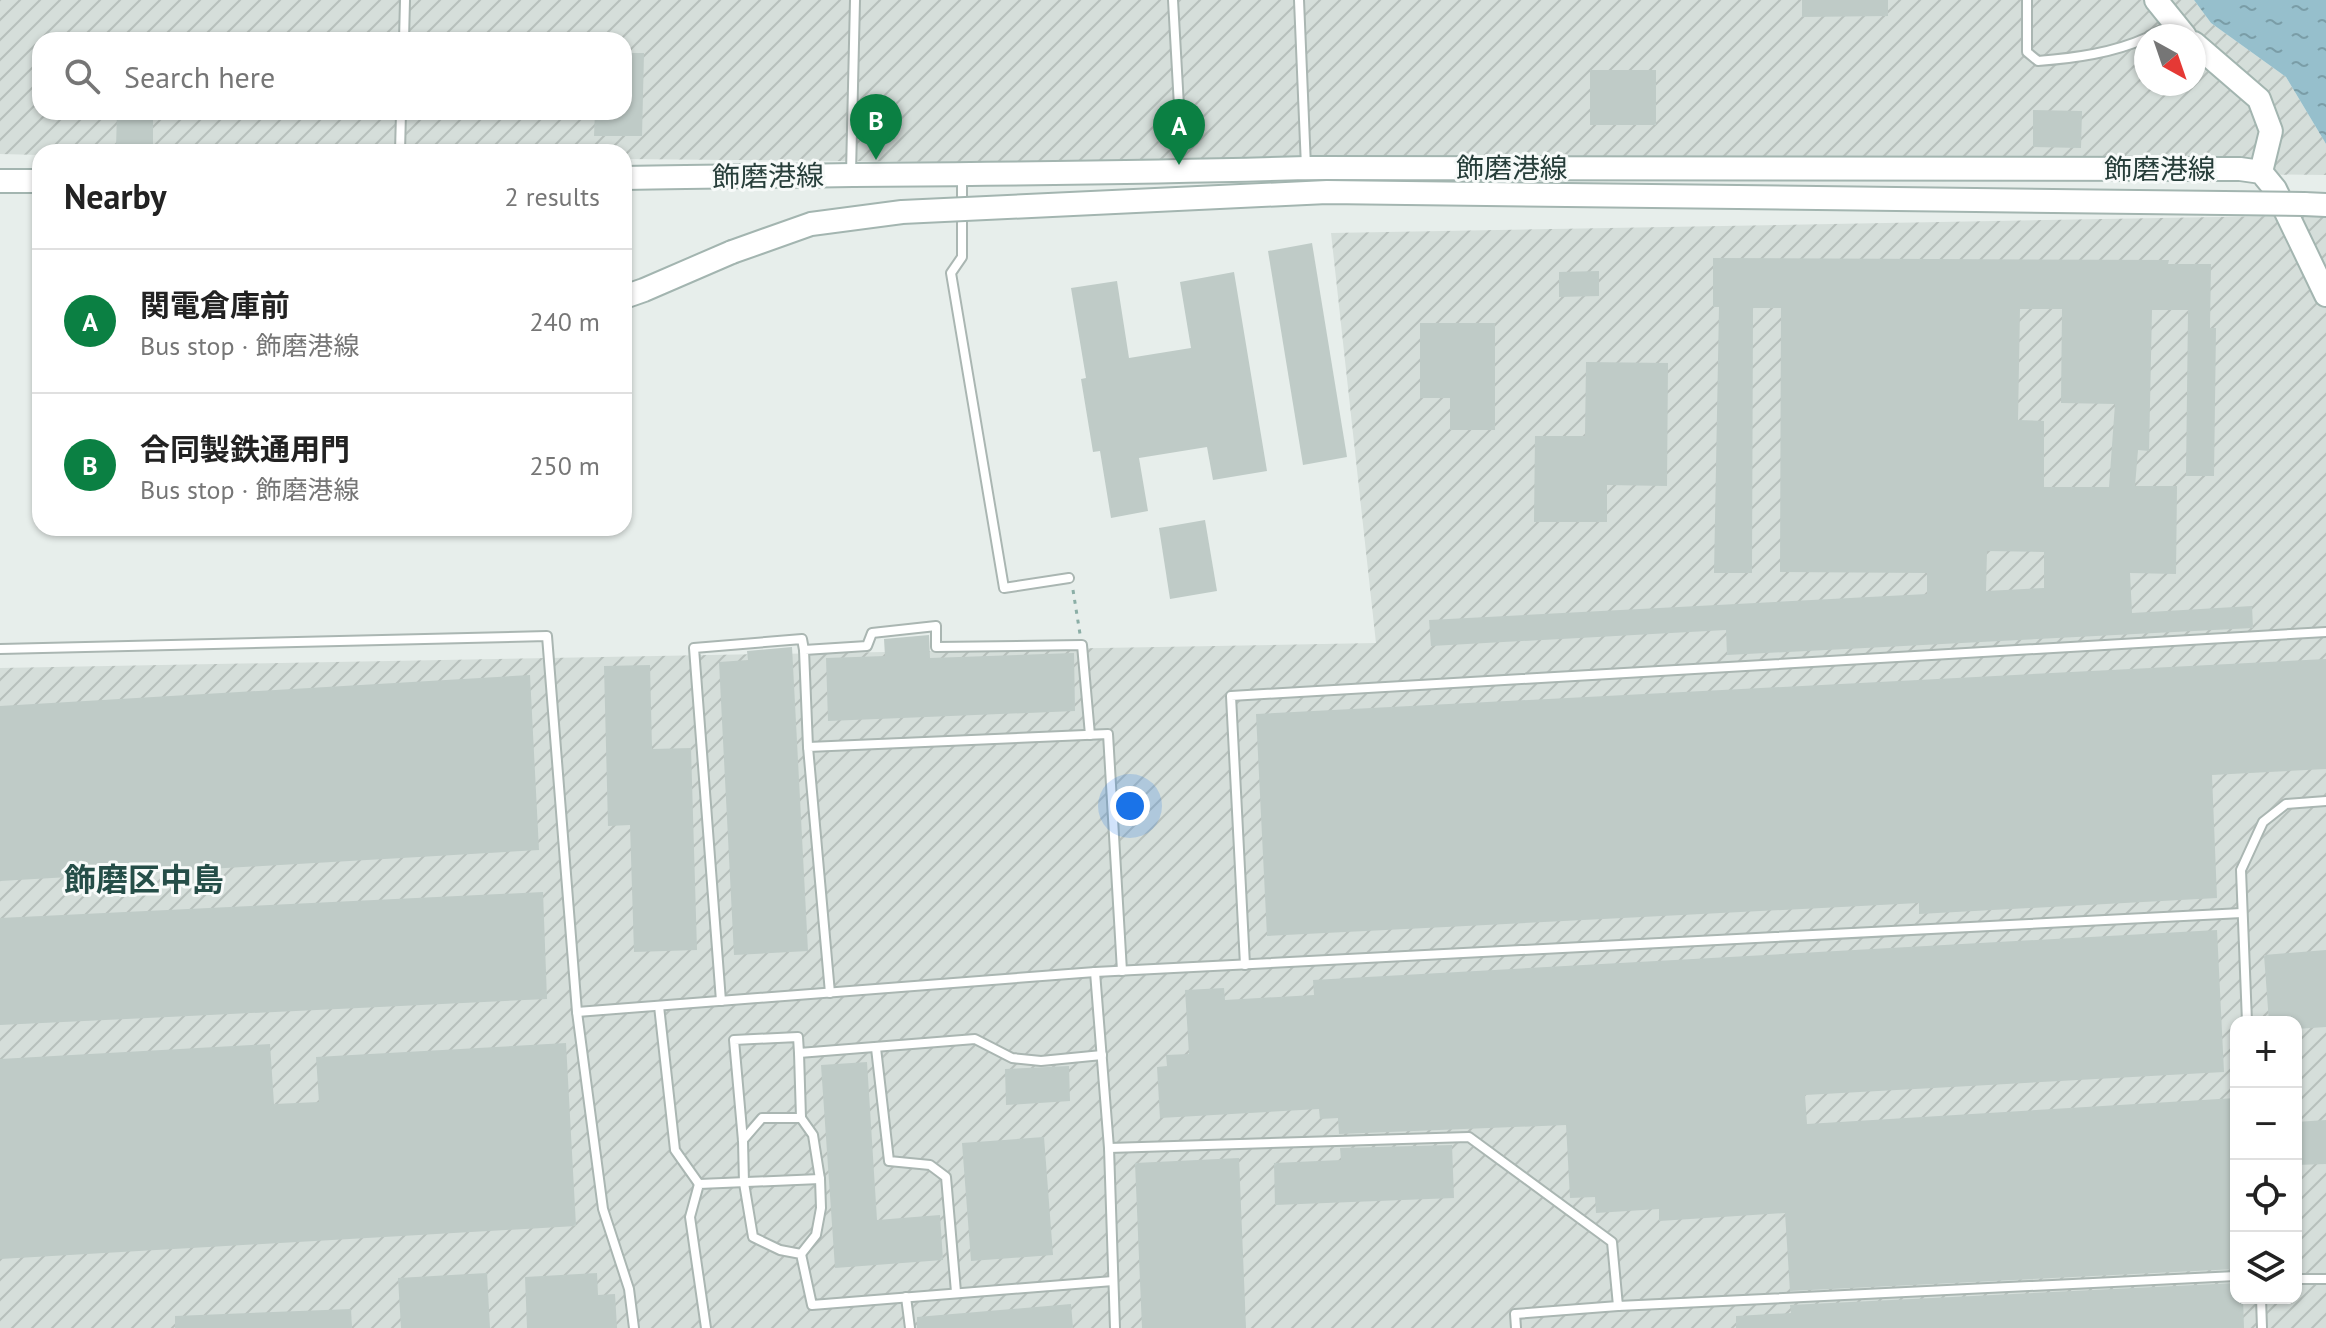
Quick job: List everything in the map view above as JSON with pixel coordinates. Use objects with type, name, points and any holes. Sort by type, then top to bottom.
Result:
[{"type":"street","points":[[2156,0],[2175,24]]},
{"type":"street","points":[[2206,53],[2259,99],[2271,131],[2261,172],[2275,189],[2326,295]]},
{"type":"street","name":"飾磨港線","points":[[632,178],[1161,173],[1306,168],[2240,169],[2261,172]]},
{"type":"street","points":[[0,181],[32,181]]},
{"type":"street","points":[[632,294],[732,252],[811,224],[902,212],[1327,192],[2315,204]]},
{"type":"lane","points":[[404,32],[405,0]]},
{"type":"lane","points":[[851,174],[855,0]]},
{"type":"lane","points":[[1173,0],[1180,124]]},
{"type":"lane","points":[[1299,0],[1306,168]]},
{"type":"lane","points":[[2027,0],[2027,52],[2038,61],[2072,59],[2134,44]]},
{"type":"lane","points":[[400,144],[401,120]]},
{"type":"lane","points":[[962,174],[962,257],[951,273],[1004,588],[1071,582]]},
{"type":"lane","points":[[804,650],[867,646],[872,633],[936,626],[936,647],[1082,645],[1090,735]]},
{"type":"lane","points":[[1245,965],[1231,696],[2326,632]]},
{"type":"lane","points":[[0,649],[547,636],[577,1012],[603,1209],[629,1289],[634,1328]]},
{"type":"lane","points":[[721,1001],[694,648],[802,639],[808,747],[830,993]]},
{"type":"lane","points":[[808,747],[1108,734],[1122,971]]},
{"type":"lane","points":[[2247,1016],[2241,870],[2263,822],[2286,804],[2326,801]]},
{"type":"lane","points":[[577,1012],[1095,972],[2242,913]]},
{"type":"lane","points":[[1095,972],[1109,1148],[1115,1328]]},
{"type":"lane","points":[[659,1006],[675,1150],[699,1184]]},
{"type":"lane","points":[[798,1037],[801,1118],[813,1135],[821,1208],[816,1235],[801,1254],[780,1250],[753,1237],[744,1183],[734,1040],[798,1037]]},
{"type":"lane","points":[[799,1053],[975,1039],[1012,1058],[1041,1061],[1102,1055]]},
{"type":"lane","points":[[876,1048],[889,1161],[930,1165],[946,1177],[956,1292]]},
{"type":"lane","points":[[743,1141],[762,1118],[801,1118]]},
{"type":"lane","points":[[1109,1148],[1469,1137],[1612,1242],[1618,1306]]},
{"type":"lane","points":[[699,1184],[820,1179]]},
{"type":"lane","points":[[699,1184],[690,1217],[706,1328]]},
{"type":"lane","points":[[801,1254],[812,1305],[1113,1281]]},
{"type":"lane","points":[[1516,1328],[1515,1314],[1618,1306],[2230,1276]]},
{"type":"lane","points":[[2302,1279],[2326,1279]]},
{"type":"lane","points":[[906,1297],[910,1328]]},
{"type":"lane","points":[[2261,1304],[2262,1328]]},
{"type":"path","points":[[1071,582],[1082,645]]},
{"type":"shaded area","points":[[0,0],[2194,0],[2211,23],[2286,77],[2326,144],[2326,175],[632,159],[632,144],[32,144],[32,155],[0,154]]},
{"type":"shaded area","points":[[2326,215],[2326,1328],[0,1328],[0,668],[1376,643],[1331,233]]},
{"type":"water","points":[[2194,0],[2326,0],[2326,144],[2286,77],[2211,23]]},
{"type":"building","points":[[1802,0],[1888,0],[1888,16],[1802,17]]},
{"type":"building","points":[[632,53],[644,53],[642,136],[594,136],[595,120],[632,120]]},
{"type":"building","points":[[1590,70],[1656,70],[1656,125],[1590,125]]},
{"type":"building","points":[[2033,110],[2082,111],[2081,148],[2033,147]]},
{"type":"building","points":[[117,120],[153,120],[153,144],[116,144]]},
{"type":"building","points":[[1312,243],[1347,457],[1303,465],[1268,251]]},
{"type":"building","points":[[1713,258],[2169,260],[2168,264],[2211,264],[2210,328],[2216,328],[2214,476],[2186,476],[2188,310],[2152,310],[2149,451],[2138,450],[2135,486],[2177,486],[2176,574],[2130,573],[2132,613],[2252,606],[2253,628],[1727,655],[1726,630],[1431,646],[1429,620],[1927,594],[1927,573],[1780,572],[1781,308],[1753,308],[1752,573],[1714,573],[1719,307],[1713,307]],"holes":[[[2020,309],[2062,309],[2061,403],[2115,404],[2109,487],[2044,487],[2044,421],[2018,420]],[[1987,551],[2044,552],[2044,588],[1986,591]]]},
{"type":"building","points":[[1599,271],[1599,296],[1559,297],[1559,272]]},
{"type":"building","points":[[1234,272],[1267,471],[1213,480],[1207,447],[1139,458],[1148,511],[1111,518],[1100,451],[1093,452],[1081,379],[1086,378],[1071,288],[1117,281],[1129,358],[1191,348],[1180,282]]},
{"type":"building","points":[[1420,323],[1495,323],[1495,430],[1450,430],[1450,398],[1420,398]]},
{"type":"building","points":[[1586,362],[1668,363],[1667,486],[1607,485],[1607,522],[1534,522],[1535,436],[1585,436]]},
{"type":"building","points":[[1205,520],[1217,591],[1170,599],[1159,528]]},
{"type":"building","points":[[929,635],[930,658],[1074,653],[1075,711],[828,721],[826,658],[885,656],[884,639]]},
{"type":"building","points":[[792,647],[808,951],[734,955],[719,662],[748,660],[747,651]]},
{"type":"building","points":[[2326,659],[2326,769],[2212,775],[2217,898],[1919,914],[1919,903],[1267,936],[1256,714]]},
{"type":"building","points":[[650,665],[652,749],[691,748],[697,950],[634,952],[630,825],[608,826],[604,666]]},
{"type":"building","points":[[530,675],[539,850],[0,881],[0,706]]},
{"type":"building","points":[[543,892],[547,999],[0,1025],[0,918]]},
{"type":"building","points":[[2217,930],[2224,1072],[1805,1095],[1807,1124],[2230,1098],[2230,1269],[1790,1291],[1785,1213],[1659,1221],[1659,1209],[1596,1213],[1595,1197],[1570,1198],[1566,1125],[1339,1134],[1338,1118],[1320,1119],[1319,1109],[1160,1118],[1157,1067],[1167,1066],[1166,1055],[1189,1054],[1185,990],[1224,988],[1225,1000],[1314,995],[1313,980]]},
{"type":"building","points":[[2326,950],[2326,1027],[2302,1029],[2302,1016],[2269,1016],[2264,955]]},
{"type":"building","points":[[566,1043],[576,1226],[0,1259],[0,1059],[270,1044],[274,1104],[319,1102],[316,1057]]},
{"type":"building","points":[[867,1062],[877,1220],[940,1215],[943,1260],[835,1268],[821,1065]]},
{"type":"building","points":[[1069,1066],[1070,1101],[1006,1105],[1005,1069]]},
{"type":"building","points":[[2326,1120],[2326,1164],[2302,1165],[2302,1122]]},
{"type":"building","points":[[1044,1137],[1053,1255],[971,1261],[962,1143]]},
{"type":"building","points":[[1452,1145],[1454,1198],[1275,1205],[1274,1163],[1341,1160],[1340,1148]]},
{"type":"building","points":[[1239,1158],[1246,1328],[1142,1328],[1135,1163]]},
{"type":"building","points":[[487,1273],[490,1328],[401,1328],[398,1278]]},
{"type":"building","points":[[597,1273],[598,1295],[615,1294],[617,1328],[527,1328],[525,1277]]},
{"type":"building","points":[[2230,1283],[2230,1304],[2243,1304],[2244,1328],[1736,1328],[1736,1316],[1791,1313],[1790,1305]]},
{"type":"building","points":[[1071,1304],[1073,1328],[917,1328],[917,1317]]},
{"type":"building","points":[[351,1309],[352,1328],[175,1328],[175,1316]]},
{"type":"place","name":"合同製鉄通用門","points":[[876,160]]},
{"type":"place","name":"関電倉庫前","points":[[1179,165]]},
{"type":"district","name":"飾磨区中島","points":[[144,880]]}]
